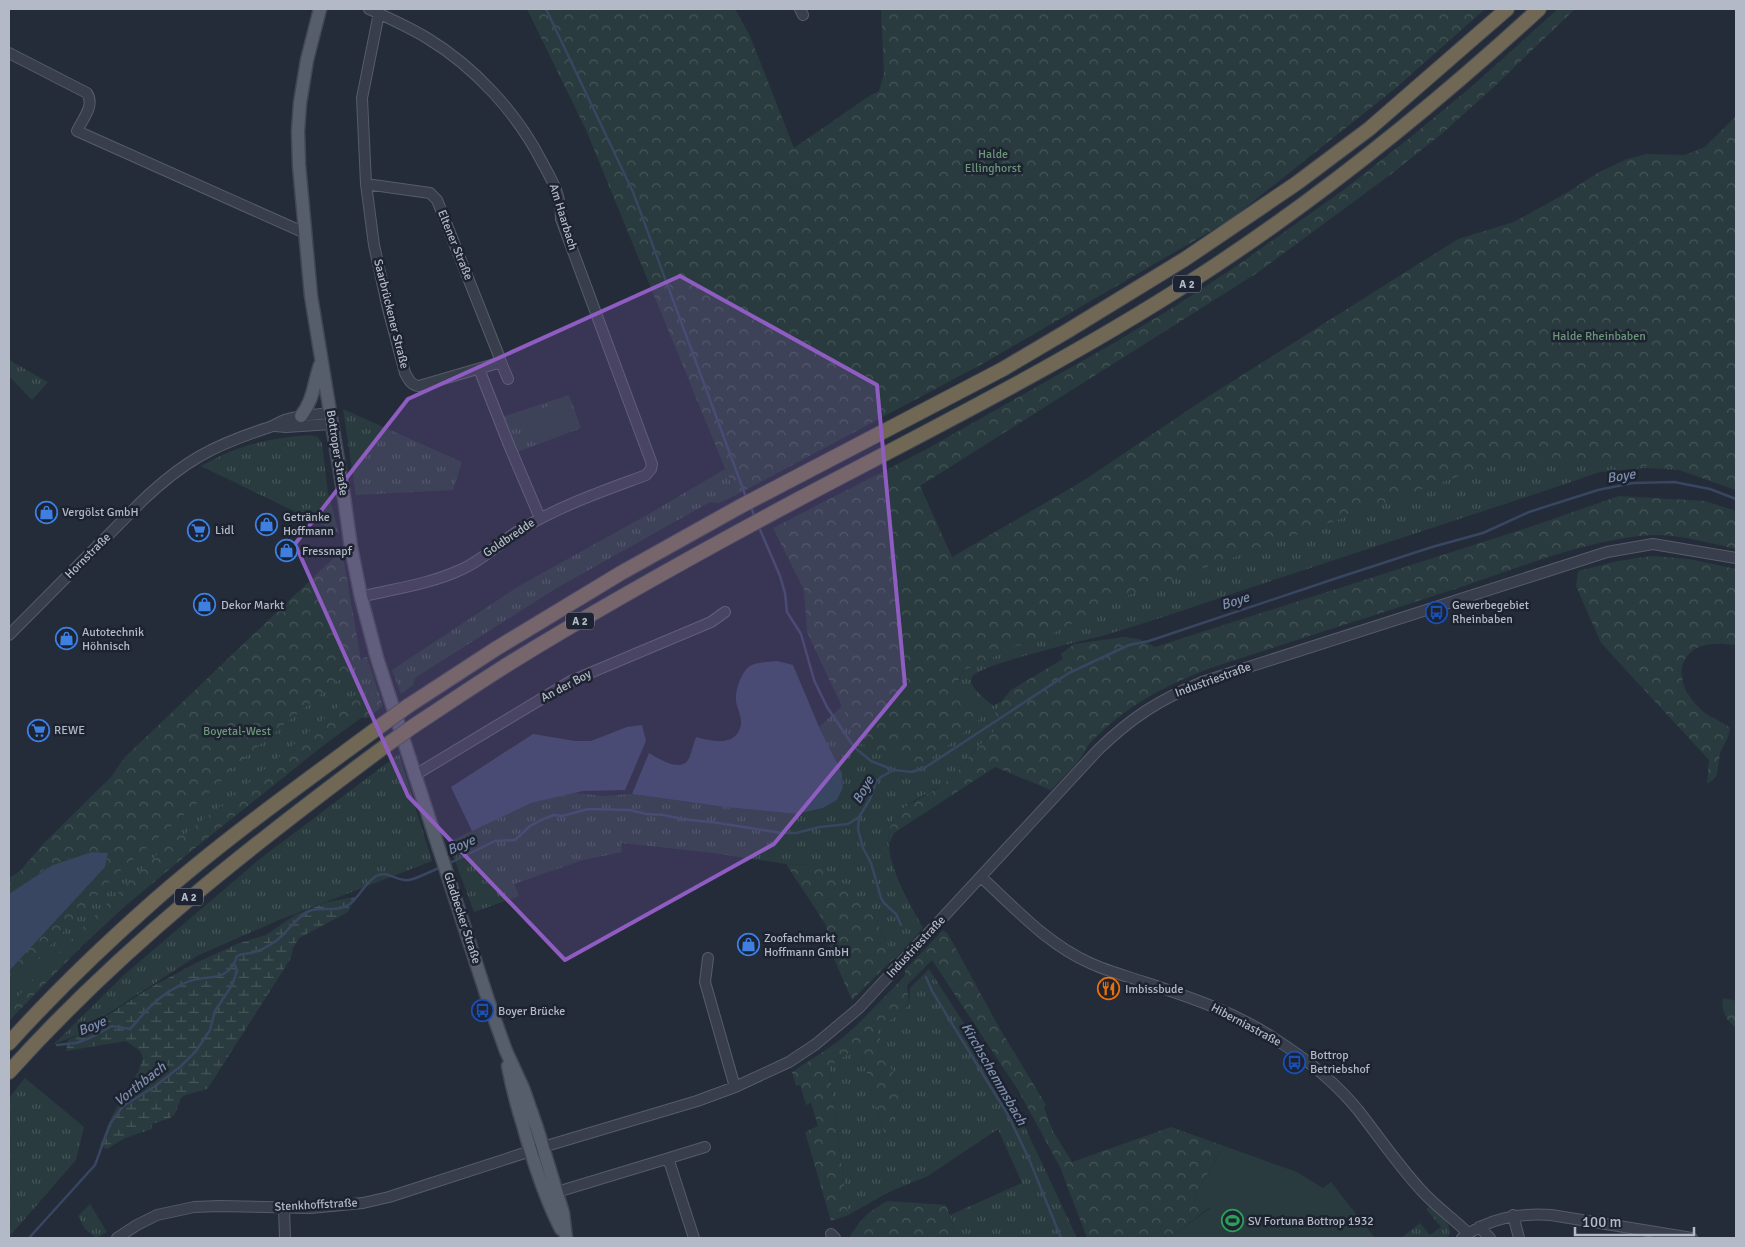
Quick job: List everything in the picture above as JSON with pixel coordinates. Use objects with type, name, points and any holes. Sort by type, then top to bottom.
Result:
[{"type":"highway","name":"A 2","points":[[9,1043],[98,951],[156,899],[276,802],[408,706],[564,606],[741,506],[1003,369],[1070,330],[1230,230],[1297,183],[1369,128],[1507,9]]},
{"type":"highway","name":"A 2","points":[[9,1072],[86,991],[199,889],[297,811],[415,725],[508,664],[594,612],[751,525],[1084,347],[1189,283],[1239,250],[1334,181],[1428,108],[1539,9]]},
{"type":"main road","name":"Bottroper Straße","points":[[320,9],[307,60],[298,131],[305,233],[311,296],[350,547],[361,597],[381,670]]},
{"type":"main road","points":[[301,416],[311,400],[321,362]]},
{"type":"main road","name":"Gladbecker Straße","points":[[381,670],[506,1051],[523,1088],[543,1147],[563,1214],[566,1238]]},
{"type":"main road","name":"Gladbecker Straße","points":[[506,1051],[512,1091],[530,1152],[549,1206],[566,1238]]},
{"type":"street","name":"Saarbrückener Straße","points":[[374,11],[362,98],[366,184],[374,245],[392,325],[409,381],[414,385],[419,386],[480,369]]},
{"type":"street","name":"Am Haarbach","points":[[374,11],[427,38],[458,60],[498,99],[533,144],[557,190],[561,204],[561,219],[652,459],[652,467]]},
{"type":"street","points":[[9,53],[86,93],[90,98],[90,104],[77,131],[305,233]]},
{"type":"street","name":"Eltener Straße","points":[[366,184],[430,193],[437,200],[508,379]]},
{"type":"street","points":[[500,360],[498,363],[480,369],[509,446],[540,518]]},
{"type":"street","name":"Hornstraße","points":[[9,635],[142,501],[174,472],[204,452],[275,426],[284,420],[301,416],[331,418]]},
{"type":"street","name":"Hornstraße","points":[[275,426],[286,428],[331,418]]},
{"type":"street","name":"Goldbredde","points":[[361,597],[445,577],[463,570],[518,531],[540,518],[646,475],[652,467]]},
{"type":"street","name":"Industriestraße","points":[[543,1147],[697,1101],[736,1087],[789,1062],[816,1044],[844,1021],[874,992],[1113,735],[1133,718],[1168,696],[1202,682],[1452,600],[1607,552],[1653,544],[1736,558]]},
{"type":"street","name":"An der Boy","points":[[415,775],[571,681],[711,622],[725,612]]},
{"type":"street","name":"Hiberniastraße","points":[[981,877],[1043,934],[1074,955],[1106,969],[1219,1009],[1274,1038],[1299,1056],[1333,1084],[1356,1109],[1421,1190],[1454,1219],[1465,1236]]},
{"type":"street","points":[[708,958],[705,982],[736,1087]]},
{"type":"street","name":"Stenkhoffstraße","points":[[117,1238],[157,1215],[194,1207],[284,1208],[336,1206],[389,1198],[543,1147]]},
{"type":"street","points":[[557,1192],[705,1147]]},
{"type":"street","points":[[666,1159],[670,1164],[694,1238]]},
{"type":"street","points":[[284,1208],[285,1238]]},
{"type":"street","points":[[1465,1236],[1492,1221],[1514,1215],[1529,1214],[1551,1215],[1692,1238]]},
{"type":"street","points":[[1514,1215],[1519,1238]]},
{"type":"street","points":[[1479,1228],[1490,1238]]},
{"type":"highlighted area","points":[[680,276],[877,385],[905,685],[774,844],[565,960],[408,796],[295,544],[408,399]]},
{"type":"green space","name":"Halde Ellinghorst","points":[[527,9],[735,9],[750,36],[794,148],[879,91],[884,73],[881,9],[1485,9],[1397,87],[1230,220],[984,363],[736,495],[586,130]]},
{"type":"green space","name":"Halde Rheinbaben","points":[[1558,9],[1575,9],[1444,132],[1390,175],[1257,273],[920,486],[952,557],[1083,481],[1206,398],[1458,239],[1514,222],[1568,192],[1599,172],[1627,159],[1646,154],[1685,155],[1705,147],[1736,116],[1736,490],[1673,468],[1512,457],[1118,599],[1033,644],[1013,646],[987,661],[963,670],[955,687],[982,717],[958,738],[920,766],[859,743],[807,632],[804,590],[773,528],[925,450],[1114,343],[1238,265],[1342,191],[1407,140],[1470,88]]},
{"type":"green space","points":[[9,360],[48,382],[32,400],[9,376]]},
{"type":"green space","points":[[1242,386],[1683,470],[1644,468],[1600,472],[1152,621],[1056,647],[979,672],[972,677],[972,685],[993,706],[1002,701],[995,713],[1000,725],[970,755],[954,776],[905,807],[894,819],[889,834],[889,850],[893,867],[923,928],[895,959],[869,906],[812,865],[786,864],[714,853],[621,843],[622,852],[583,860],[514,884],[519,896],[474,912],[448,842],[530,803],[574,793],[604,796],[632,794],[725,807],[797,814],[823,808],[837,800],[843,788],[842,773],[819,727],[842,706],[859,743],[955,687],[964,669]]},
{"type":"green space","points":[[569,395],[581,428],[515,453],[502,417]]},
{"type":"green space","points":[[567,399],[577,426],[534,443],[524,415]]},
{"type":"green space","points":[[343,409],[462,462],[453,490],[356,495]]},
{"type":"green space","points":[[308,435],[318,437],[322,444],[328,493],[339,533],[201,466],[227,453],[253,444]]},
{"type":"green space","points":[[725,469],[736,495],[719,503],[710,502],[555,589],[415,678],[413,685],[401,694],[392,670],[519,586]]},
{"type":"green space","points":[[1619,496],[1705,501],[1736,511],[1736,549],[1688,538],[1663,535],[1617,539],[1552,556],[1211,668],[1161,690],[1117,718],[1090,743],[1075,765],[1051,790],[995,767],[894,833],[888,846],[890,828],[896,814],[954,776],[969,757],[1000,725],[995,713],[1011,690],[1063,659],[1061,654],[1074,644],[1124,637],[1139,639],[1155,647],[1530,527]]},
{"type":"green space","points":[[342,550],[361,661],[233,767],[220,783],[119,872],[9,990],[9,971],[105,867],[108,854],[94,853],[81,855],[55,864],[9,894],[9,878],[19,872],[45,842],[111,777],[125,757]]},
{"type":"green space","points":[[1652,556],[1689,559],[1736,569],[1736,645],[1714,644],[1700,647],[1689,654],[1682,668],[1685,688],[1692,700],[1704,712],[1730,728],[1720,753],[1717,775],[1707,784],[1709,760],[1601,643],[1576,586],[1578,571],[1618,561]]},
{"type":"green space","name":"Boyetal-West","points":[[367,657],[380,697],[367,692],[9,1006],[9,878],[295,711]]},
{"type":"green space","points":[[367,692],[380,697],[383,706],[368,718],[361,718],[324,745],[124,907],[79,949],[9,1021],[9,1006],[83,927],[152,860],[174,834],[184,835],[344,702],[357,694]]},
{"type":"green space","points":[[399,754],[432,861],[279,920],[197,956],[98,1020],[86,1032],[54,1044],[125,974],[261,858]]},
{"type":"green space","points":[[786,864],[812,865],[836,877],[869,906],[895,959],[852,1000],[831,952],[826,925]]},
{"type":"green space","points":[[355,897],[348,912],[299,938],[293,948],[291,958],[207,1089],[185,1095],[181,1098],[175,1114],[170,1118],[152,1124],[152,1129],[125,1138],[107,1149],[100,1145],[112,1116],[139,1070],[143,1058],[140,1051],[126,1041],[66,1051],[68,1040],[86,1032],[100,1020],[153,986],[198,962],[237,944],[266,935],[295,915],[327,902]]},
{"type":"green space","points":[[943,930],[948,934],[1000,1029],[1046,1105],[1044,1108],[1053,1131],[1072,1162],[1171,1127],[1224,1146],[1194,1197],[1210,1207],[1169,1238],[1087,1238],[1060,1167],[1018,1090],[932,960],[907,985],[909,1005],[877,1031],[903,1100],[894,1117],[893,1132],[885,1136],[859,1046],[829,1067],[848,1215],[831,1221],[805,1132],[818,1126],[811,1103],[806,1105],[800,1085],[796,1086],[792,1072],[841,1039],[858,1024],[901,980],[905,975],[905,970]]},
{"type":"green space","points":[[929,969],[1011,1097],[1077,1238],[958,1238],[950,1215],[1022,1183],[998,1129],[928,1176],[889,1192],[848,1215],[829,1066],[859,1046],[885,1136],[893,1132],[894,1117],[903,1100],[876,1031],[909,1005],[910,988]]},
{"type":"green space","points":[[1723,998],[1736,1001],[1736,1028],[1725,1015]]},
{"type":"green space","points":[[25,1078],[84,1127],[76,1160],[9,1237],[9,1098]]},
{"type":"green space","points":[[1224,1146],[1297,1172],[1323,1188],[1331,1182],[1375,1238],[1169,1238],[1210,1208],[1194,1197]]},
{"type":"green space","points":[[888,1201],[946,1205],[958,1238],[849,1238],[865,1216]]},
{"type":"green space","points":[[90,1204],[107,1232],[96,1238],[85,1229],[78,1216]]},
{"type":"green space","points":[[1429,1207],[1448,1223],[1448,1238],[1401,1238],[1420,1223],[1430,1235],[1441,1227],[1426,1209]]},
{"type":"water","points":[[777,661],[793,665],[819,727],[842,773],[843,788],[837,800],[823,808],[797,814],[725,807],[632,794],[649,753],[659,759],[677,765],[687,762],[696,737],[723,741],[734,737],[739,732],[741,724],[736,697],[741,677],[750,666]]},
{"type":"water","points":[[642,725],[646,741],[625,790],[583,791],[531,803],[472,831],[451,787],[533,734],[575,741],[591,741],[627,727]]},
{"type":"water","points":[[92,852],[108,853],[105,867],[9,971],[9,894],[53,865]]},
{"type":"waterway","points":[[546,9],[633,192],[746,497]]},
{"type":"waterway","name":"Boye","points":[[448,864],[495,841],[515,840],[530,826],[541,820],[554,815],[562,816],[588,809],[630,810],[646,814],[664,815],[782,833],[796,833],[820,827],[848,824],[859,817],[870,799],[876,782],[881,777],[894,770],[912,772],[926,767],[1069,673],[1129,645],[1149,641],[1432,547],[1483,533],[1529,512],[1598,490],[1633,483],[1674,482],[1710,489],[1736,499]]},
{"type":"waterway","points":[[751,507],[755,518]]},
{"type":"waterway","points":[[758,525],[780,576],[785,593],[787,612],[801,634],[814,680],[827,707],[854,747],[871,761],[894,770]]},
{"type":"waterway","name":"Kirchschemmsbach","points":[[859,818],[858,829],[863,848],[871,863],[881,898],[896,914],[901,925]]},
{"type":"waterway","name":"Boye","points":[[57,1045],[76,1043],[112,1026],[130,1029],[148,1009],[170,991],[191,981],[214,977],[228,971],[237,956],[253,953],[271,944],[309,911],[345,907],[376,876],[385,874],[409,880],[441,867]]},
{"type":"waterway","name":"Vorthbach","points":[[29,1238],[95,1165],[110,1124],[123,1106],[154,1087],[181,1066],[196,1051],[210,1030],[215,1011],[232,985],[237,971],[235,965]]},
{"type":"waterway","name":"Kirchschemmsbach","points":[[926,977],[932,991],[1008,1115],[1029,1159],[1061,1238]]},
{"type":"place","name":"Vergölst GmbH","points":[[46,512]]},
{"type":"place","name":"Getränke Hoffmann","points":[[267,524]]},
{"type":"place","name":"Lidl","points":[[199,530]]},
{"type":"place","name":"Fressnapf","points":[[286,551]]},
{"type":"place","name":"Dekor Markt","points":[[205,605]]},
{"type":"place","name":"Gewerbegebiet Rheinbaben","points":[[1436,612]]},
{"type":"place","name":"Autotechnik Höhnisch","points":[[66,639]]},
{"type":"place","name":"REWE","points":[[38,730]]},
{"type":"place","name":"Zoofachmarkt Hoffmann GmbH","points":[[748,945]]},
{"type":"place","name":"Imbissbude","points":[[1109,989]]},
{"type":"place","name":"Boyer Brücke","points":[[482,1011]]},
{"type":"place","name":"Bottrop Betriebshof","points":[[1294,1062]]},
{"type":"place","name":"SV Fortuna Bottrop 1932","points":[[1232,1221]]}]
